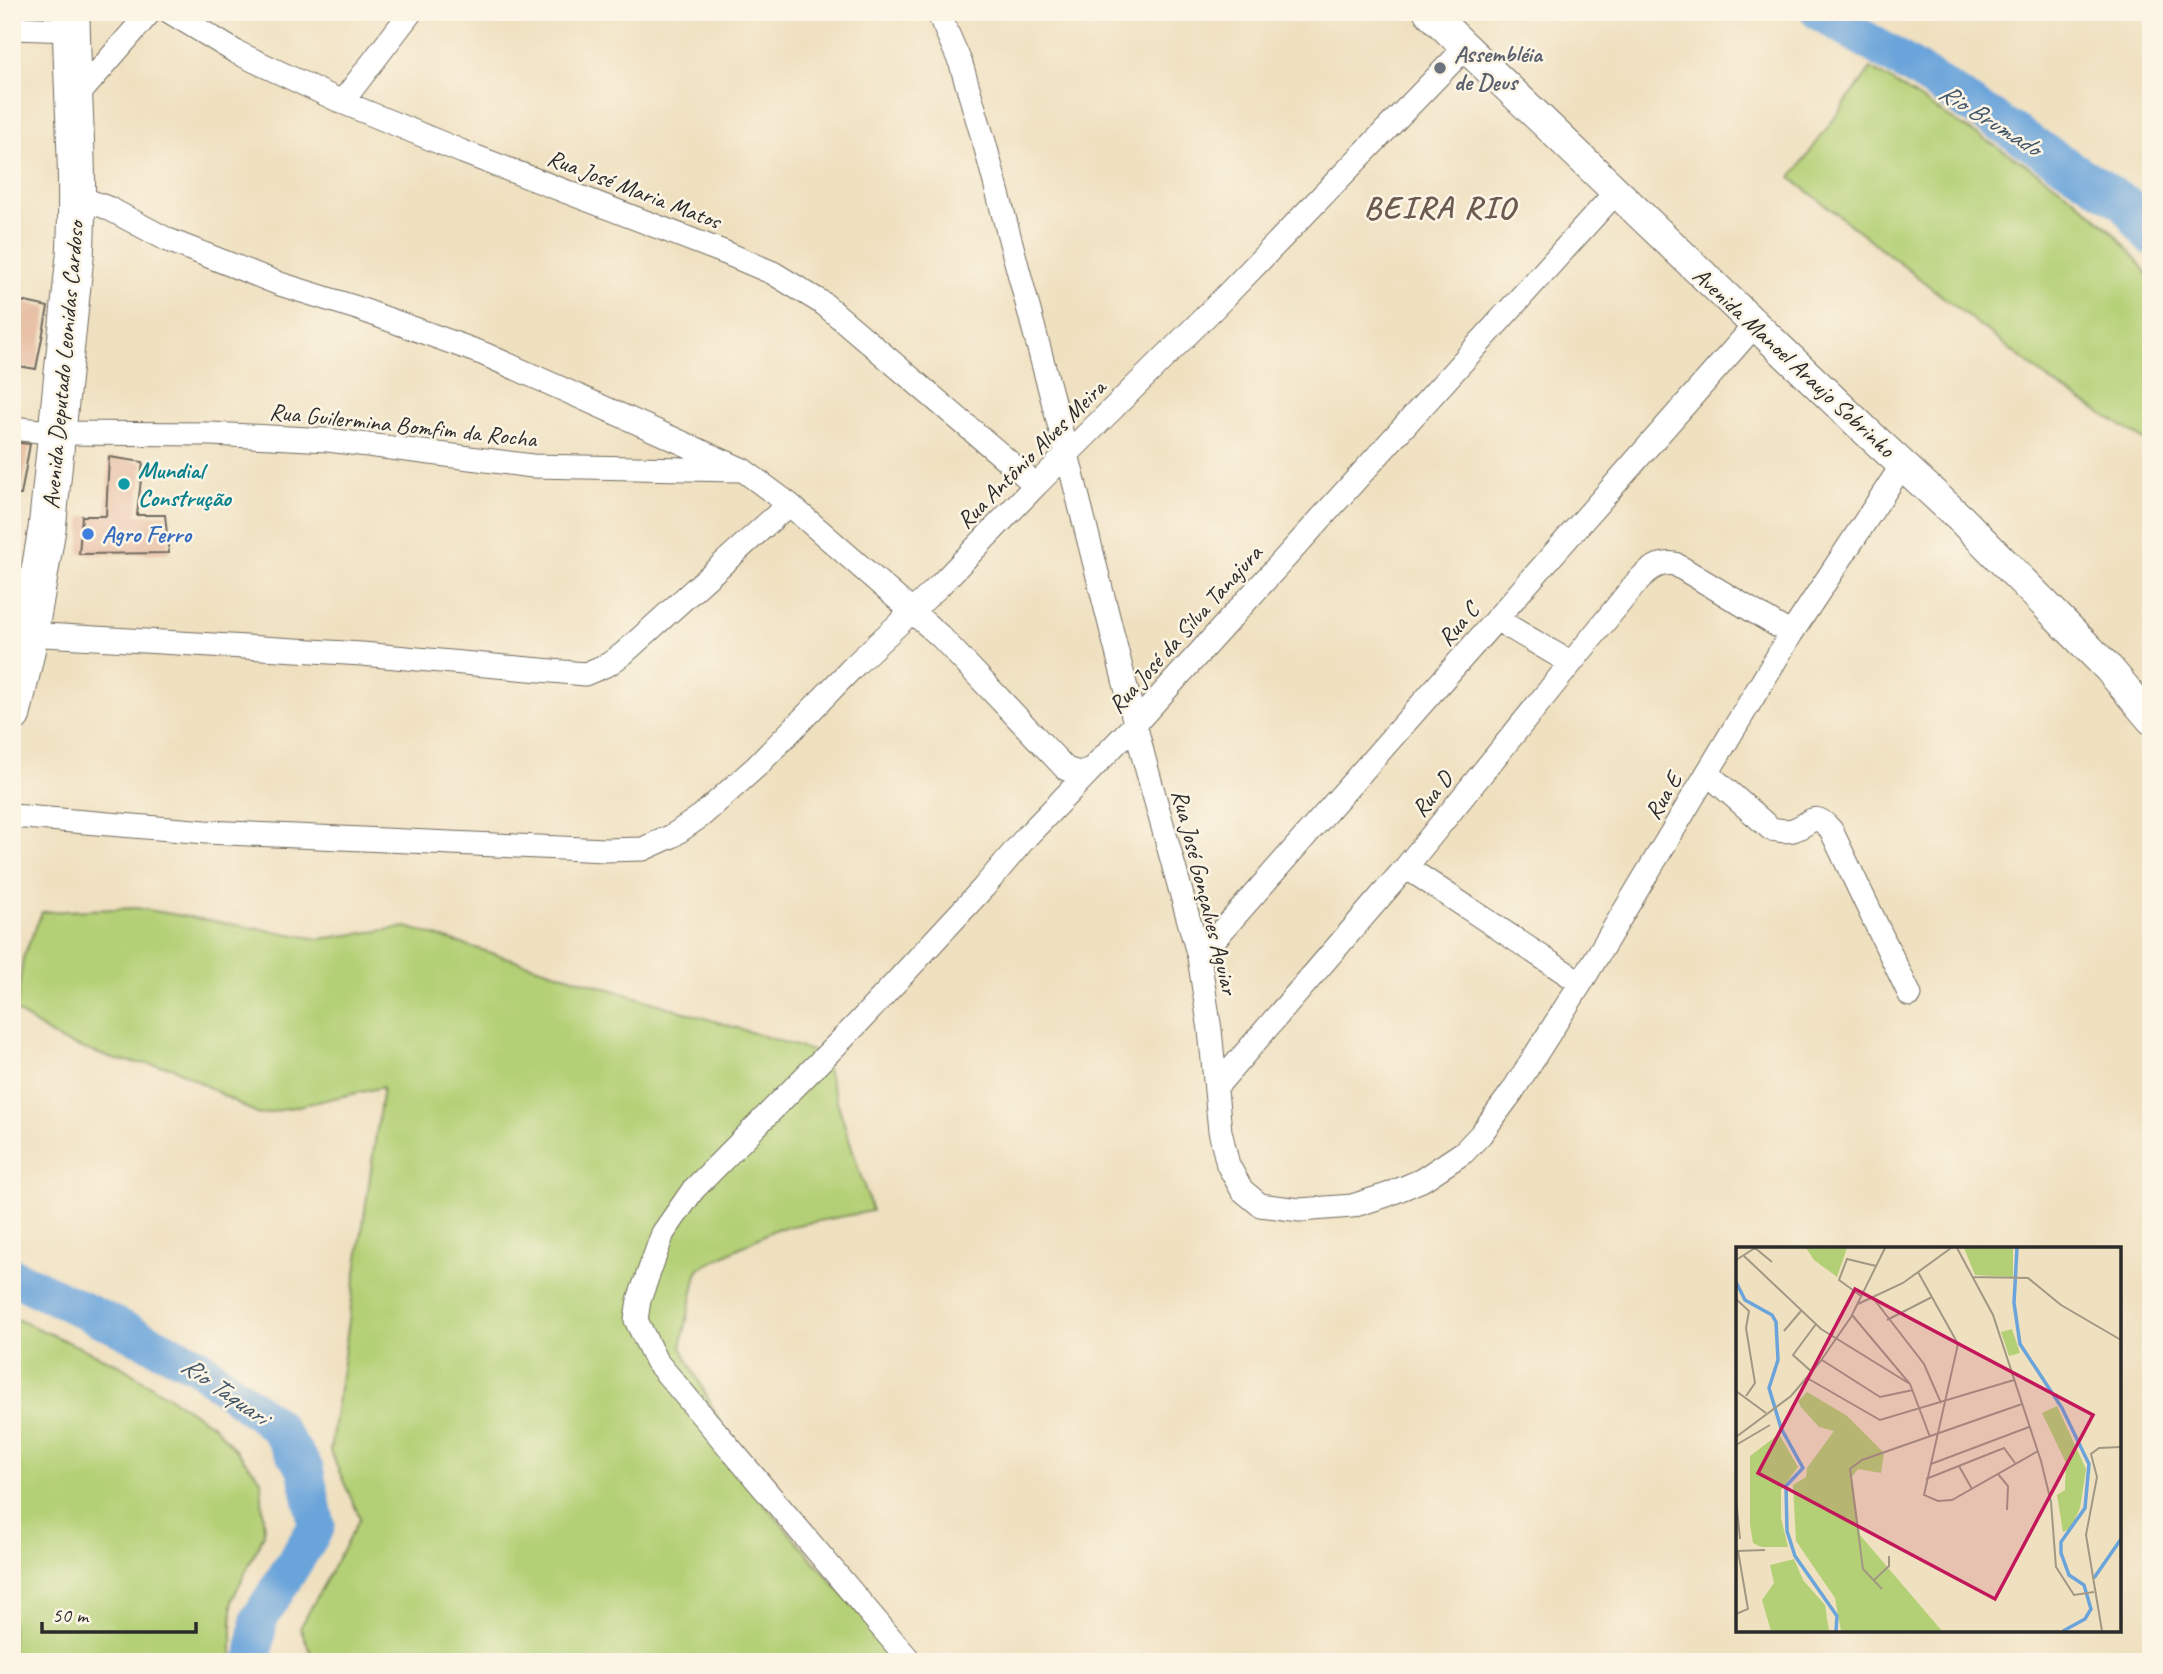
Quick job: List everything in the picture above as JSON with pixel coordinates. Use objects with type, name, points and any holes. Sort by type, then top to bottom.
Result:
[{"type":"main road","name":"Avenida Deputado Leonidas Cardoso","points":[[12,714],[47,529],[75,256],[78,197],[71,21]]},
{"type":"street","points":[[74,100],[150,12]]},
{"type":"street","name":"Rua José Maria Matos","points":[[170,12],[236,52],[342,102],[773,273],[835,312],[1036,485]]},
{"type":"street","points":[[342,102],[411,12]]},
{"type":"street","name":"Rua José Gonçalves Aguiar","points":[[938,12],[961,64],[985,145],[1135,724],[1199,957],[1220,1131],[1228,1165],[1242,1190],[1260,1205],[1300,1210],[1352,1206],[1387,1195],[1422,1180],[1464,1152]]},
{"type":"street","name":"Avenida Manoel Araujo Sobrinho","points":[[1429,12],[2046,604],[2109,669],[2151,719]]},
{"type":"street","points":[[12,28],[71,21]]},
{"type":"street","name":"Rua Antônio Alves Meira","points":[[12,816],[206,832],[606,850],[643,849],[672,836],[701,816],[757,765],[856,664],[913,611],[1214,308],[1465,48]]},
{"type":"street","name":"Rua José da Silva Tanajura","points":[[911,1662],[656,1360],[636,1320],[639,1300],[663,1233],[693,1190],[788,1096],[913,964],[1088,770],[1135,724],[1616,192]]},
{"type":"street","points":[[78,197],[108,208],[168,240],[280,284],[357,308],[484,354],[743,470],[789,504],[913,611],[965,660],[1066,769],[1079,774],[1088,770]]},
{"type":"street","name":"Rua C","points":[[1199,957],[1755,325]]},
{"type":"street","name":"Rua Guilermina Bomfim da Rocha","points":[[12,428],[58,433],[211,434],[302,439],[532,466],[743,470]]},
{"type":"street","name":"Rua E","points":[[1464,1152],[1512,1092],[1581,983],[1791,634],[1903,464]]},
{"type":"street","points":[[29,634],[362,654],[584,674],[609,664],[624,653],[789,504]]},
{"type":"street","name":"Rua D","points":[[1216,1087],[1406,867],[1651,568],[1667,563],[1675,564],[1791,634]]},
{"type":"street","points":[[1496,620],[1571,663]]},
{"type":"street","points":[[1707,773],[1771,829],[1783,832],[1795,830],[1818,818],[1831,830],[1910,995]]},
{"type":"street","points":[[1406,867],[1581,983]]},
{"type":"green space","points":[[1871,68],[2049,180],[2094,215],[2134,256],[2151,280],[2151,454],[2147,442],[2053,383],[1791,178]]},
{"type":"green space","points":[[136,908],[319,939],[407,927],[822,1054],[872,1211],[776,1229],[698,1269],[681,1347],[760,1499],[902,1662],[315,1662],[300,1628],[360,1518],[330,1451],[383,1087],[259,1115],[172,1067],[116,1060],[59,1040],[16,1011],[23,958],[42,912]]},
{"type":"green space","points":[[12,1317],[117,1364],[214,1426],[261,1479],[264,1534],[232,1600],[232,1662],[12,1662]]},
{"type":"building","points":[[12,299],[48,307],[36,369],[12,365]]},
{"type":"building","points":[[12,442],[30,444],[21,495],[12,495]]},
{"type":"building","points":[[109,457],[143,462],[137,515],[165,515],[169,553],[79,554],[82,516],[106,516]]},
{"type":"waterway","name":"Rio Brumado","points":[[1819,12],[1915,69],[2125,203],[2151,237]]},
{"type":"waterway","name":"Rio Taquari","points":[[12,1276],[197,1365],[276,1426],[305,1469],[317,1526],[259,1619],[253,1662]]},
{"type":"place","name":"Assembléia de Deus","points":[[1440,68]]},
{"type":"place","name":"Mundial Construção","points":[[124,484]]},
{"type":"place","name":"Agro Ferro","points":[[88,534]]},
{"type":"district","name":"BEIRA RIO","points":[[1440,207]]}]
